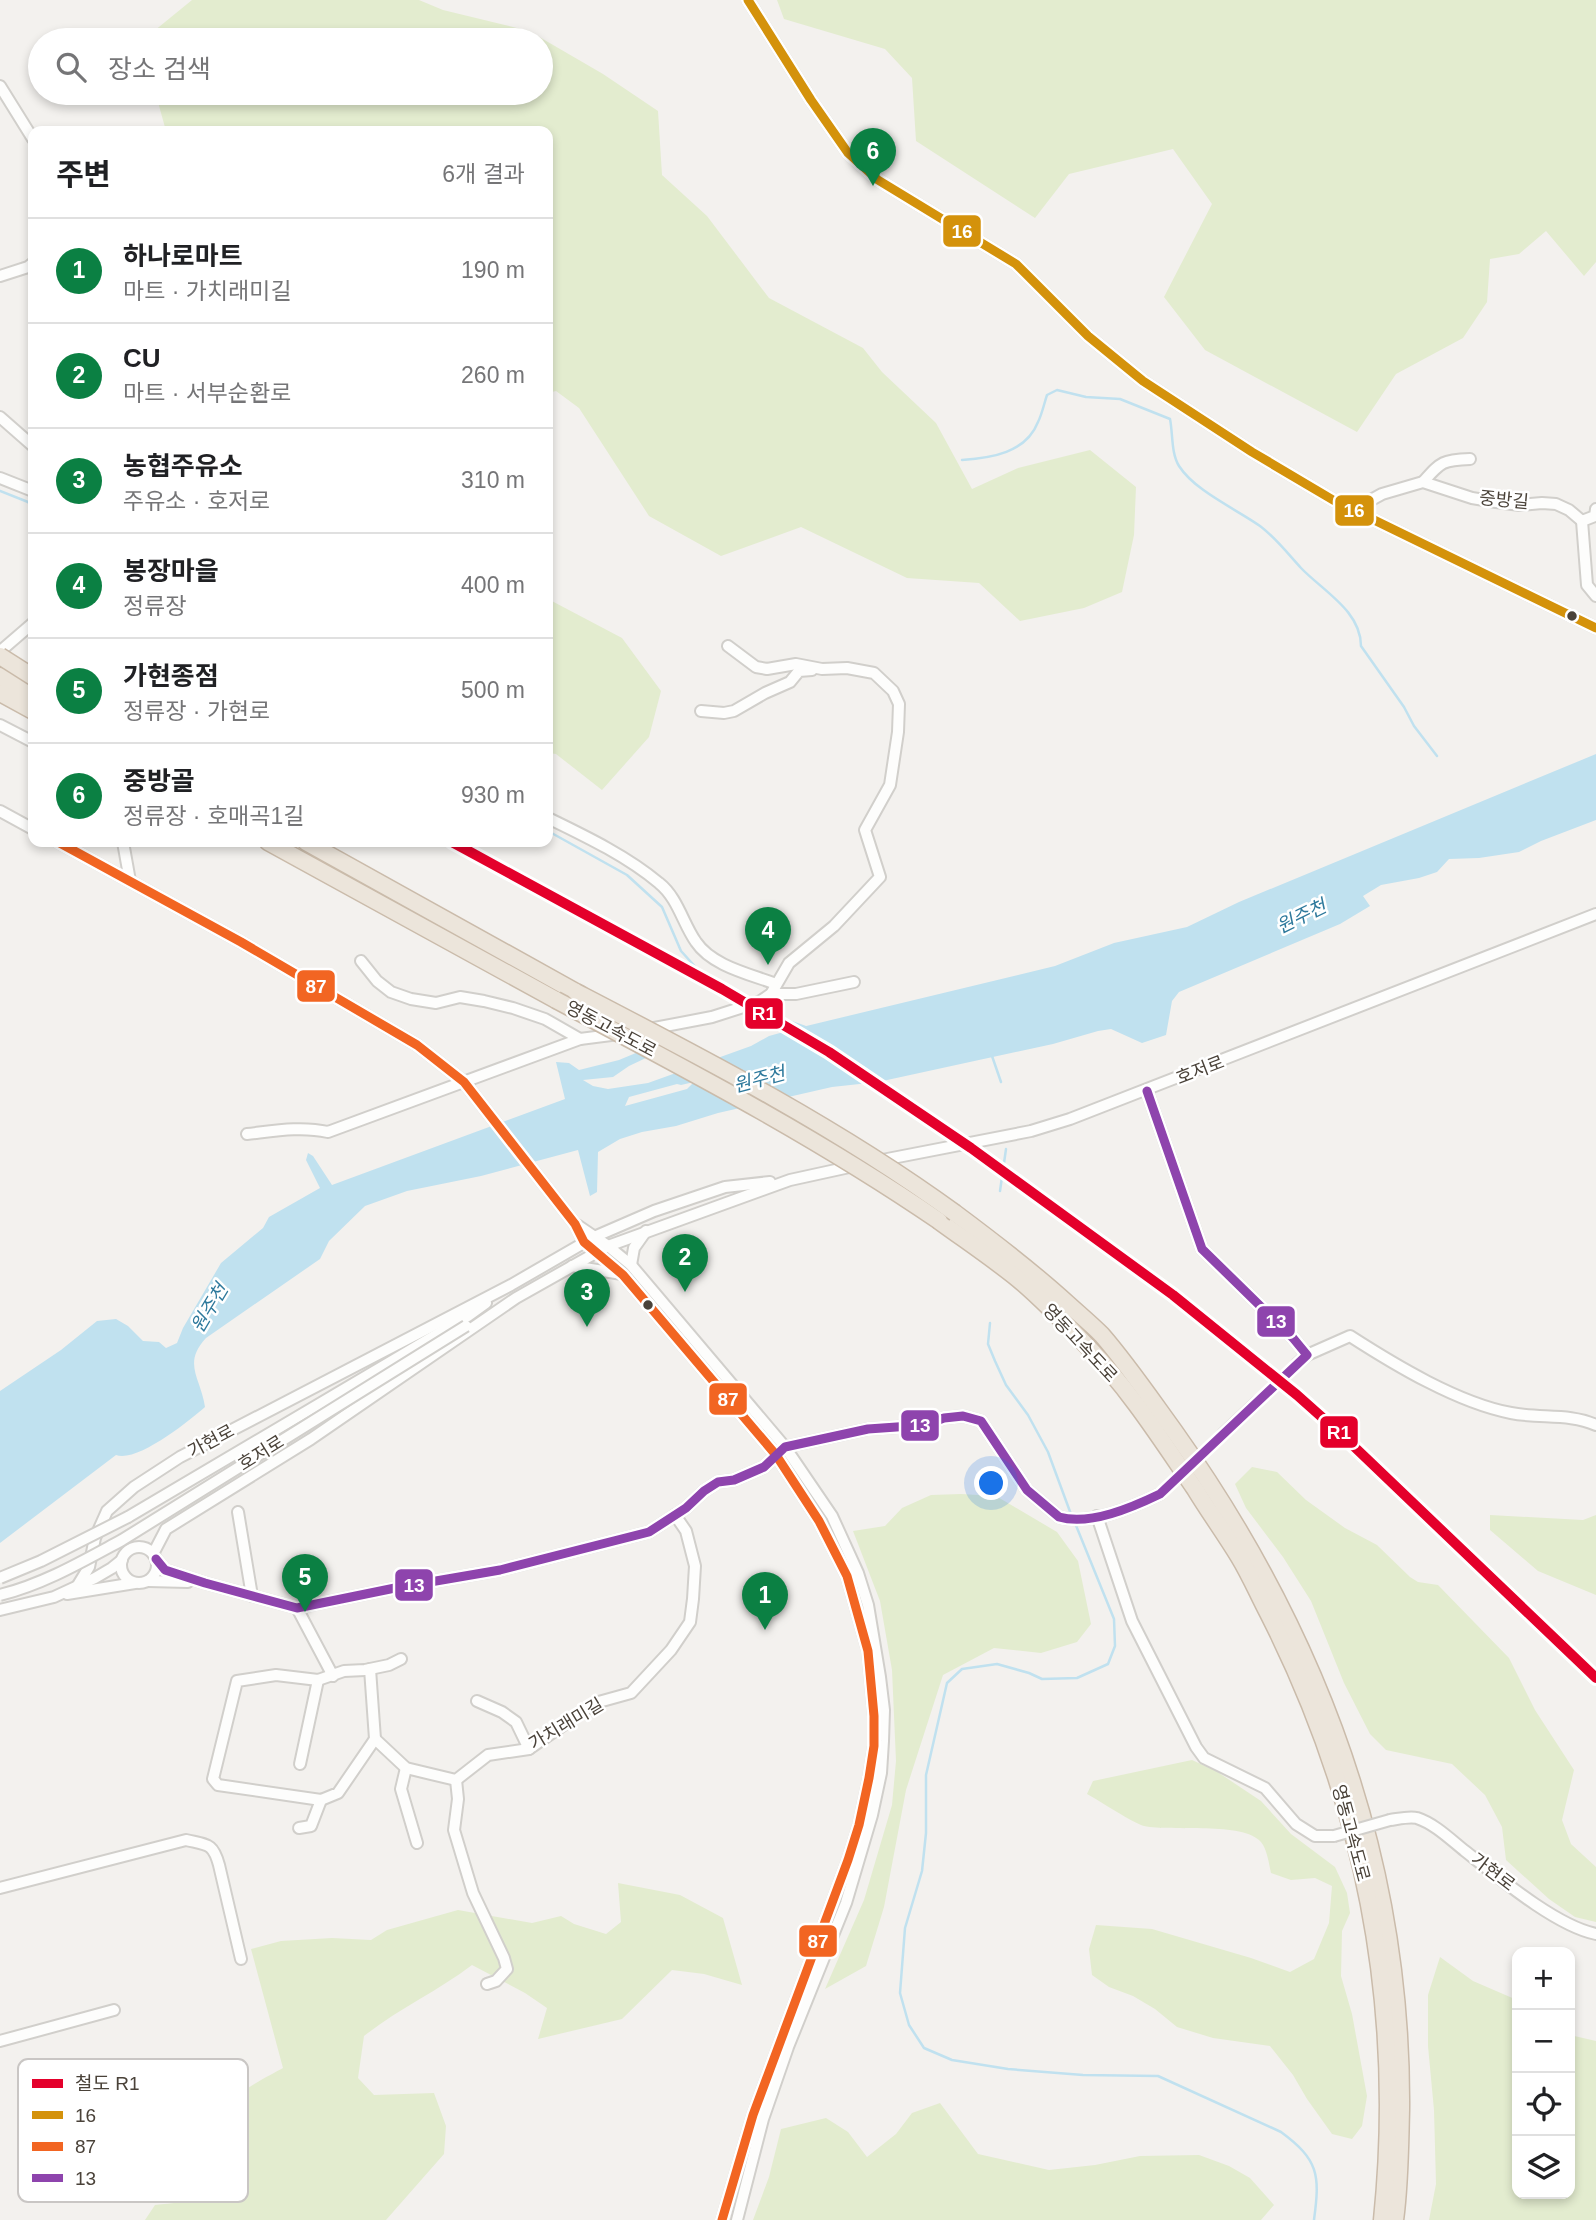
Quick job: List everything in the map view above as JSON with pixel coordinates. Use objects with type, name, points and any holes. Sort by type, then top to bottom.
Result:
[{"type":"highway","points":[[1,650],[28,673]]},
{"type":"highway","points":[[0,676],[28,692]]},
{"type":"highway","points":[[0,693],[28,708]]},
{"type":"highway","points":[[0,705],[28,719]]},
{"type":"highway","name":"영동고속도로","points":[[277,847],[681,1067],[833,1154],[939,1221],[1019,1280],[1089,1348],[1128,1396],[1183,1472],[1239,1557],[1294,1664],[1316,1715],[1343,1800],[1359,1856],[1372,1921],[1385,2015],[1389,2082],[1382,2220]]},
{"type":"highway","name":"영동고속도로","points":[[315,847],[802,1116],[914,1183],[1027,1267],[1100,1334],[1195,1461],[1248,1544],[1305,1653],[1335,1725],[1354,1787],[1381,1895],[1391,1955],[1401,2079],[1395,2220]]},
{"type":"street","points":[[748,0],[848,153],[878,180],[1016,264],[1088,336],[1143,381],[1252,452],[1353,510],[1596,628]]},
{"type":"street","points":[[0,86],[28,131]]},
{"type":"street","points":[[0,276],[28,267]]},
{"type":"street","points":[[0,417],[28,442]]},
{"type":"street","points":[[1353,510],[1382,494],[1423,482],[1440,464],[1470,459]]},
{"type":"street","points":[[0,478],[28,489]]},
{"type":"street","name":"중방길","points":[[1423,482],[1472,498],[1496,502],[1520,505],[1556,504],[1582,521]]},
{"type":"street","points":[[1596,509],[1595,516],[1582,521],[1587,585],[1596,596]]},
{"type":"street","points":[[1,650],[28,627]]},
{"type":"street","points":[[728,646],[756,667],[796,664],[822,669]]},
{"type":"street","points":[[247,1135],[290,1129],[328,1132],[580,1039],[712,1017],[759,1002],[773,989],[789,963],[834,926],[880,877],[865,830],[890,785],[899,704],[893,691],[874,673],[847,668],[799,671],[790,682],[734,711],[701,711]]},
{"type":"street","points":[[0,725],[28,739]]},
{"type":"street","points":[[0,811],[28,826]]},
{"type":"street","points":[[553,821],[622,858],[661,884],[678,907],[696,943],[719,961],[773,989],[796,993],[854,982]]},
{"type":"street","points":[[67,847],[417,1045],[464,1082],[597,1252],[627,1270]]},
{"type":"street","points":[[125,847],[130,881]]},
{"type":"street","name":"호저로","points":[[0,1595],[68,1570],[122,1540],[469,1318],[511,1285],[589,1239],[654,1211],[725,1187],[790,1180],[1031,1131],[1070,1119],[1596,914]]},
{"type":"street","points":[[361,961],[377,981],[401,996],[436,1003],[460,997],[494,1003],[545,1019],[580,1039]]},
{"type":"street","points":[[1147,1091],[1202,1249],[1307,1355]]},
{"type":"street","name":"호저로","points":[[0,1578],[41,1562],[128,1517],[469,1318],[516,1298],[608,1245],[790,1180]]},
{"type":"street","points":[[627,1270],[634,1248],[646,1231]]},
{"type":"street","points":[[589,1239],[608,1245],[781,1451],[832,1516],[858,1573],[868,1605],[877,1654],[884,1710],[881,1773],[859,1862],[846,1903],[788,2047],[763,2119],[737,2220]]},
{"type":"street","points":[[572,1266],[627,1270]]},
{"type":"street","points":[[148,1581],[156,1572],[155,1557],[166,1529],[311,1439],[469,1318]]},
{"type":"street","name":"가현로","points":[[78,1585],[89,1567],[95,1538],[107,1511],[134,1487],[180,1457],[469,1318]]},
{"type":"street","points":[[1297,1364],[1307,1355],[1350,1336],[1401,1367],[1473,1401],[1508,1413],[1572,1417],[1596,1425]]},
{"type":"street","points":[[1223,1434],[1258,1402]]},
{"type":"street","points":[[54,1597],[112,1569],[133,1548],[144,1548],[165,1570],[297,1608],[500,1570],[649,1532],[686,1508],[718,1482],[734,1480],[764,1467],[781,1451],[868,1429],[925,1424],[964,1416],[981,1421],[1027,1490],[1059,1517],[1093,1517],[1132,1507],[1160,1494]]},
{"type":"street","points":[[722,2220],[762,2091],[848,1860],[859,1825],[874,1746],[868,1651],[847,1576],[781,1451]]},
{"type":"street","points":[[238,1512],[252,1596]]},
{"type":"street","name":"가치래미길","points":[[456,1780],[488,1755],[529,1749],[595,1703],[631,1693],[671,1650],[690,1622],[695,1566],[686,1531],[675,1515]]},
{"type":"street","name":"가현로","points":[[1093,1517],[1132,1622],[1204,1758],[1265,1788],[1296,1824],[1315,1836],[1334,1836],[1390,1820],[1414,1817],[1433,1826],[1507,1884],[1550,1913],[1576,1928],[1596,1934]]},
{"type":"street","points":[[122,1560],[122,1571],[135,1583]]},
{"type":"street","points":[[0,1610],[54,1597],[148,1581],[205,1583]]},
{"type":"street","points":[[297,1608],[333,1676]]},
{"type":"street","points":[[370,1669],[375,1739],[338,1793],[321,1800],[218,1785],[213,1779],[237,1681],[276,1675],[318,1680],[344,1671],[389,1665],[401,1659]]},
{"type":"street","points":[[300,1764],[318,1680]]},
{"type":"street","points":[[477,1701],[502,1712],[516,1722],[529,1749]]},
{"type":"street","points":[[375,1739],[406,1768],[456,1780],[458,1799],[454,1830],[473,1893],[507,1969],[496,1980],[486,1984]]},
{"type":"street","points":[[406,1768],[401,1789],[417,1843]]},
{"type":"street","points":[[299,1828],[311,1826],[321,1800]]},
{"type":"street","points":[[0,1888],[187,1840],[209,1845],[215,1851],[219,1865],[241,1959]]},
{"type":"street","points":[[0,2041],[114,2010]]},
{"type":"green space","points":[[192,0],[419,0],[443,10],[517,28],[158,28]]},
{"type":"green space","points":[[777,0],[1596,0],[1596,262],[1584,276],[1546,231],[1519,254],[1490,259],[1487,302],[1463,338],[1396,374],[1357,432],[1205,350],[1164,297],[1212,204],[1173,149],[1069,174],[1035,218],[916,141],[912,78],[885,49],[784,19]]},
{"type":"green space","points":[[553,45],[658,111],[662,175],[707,216],[769,298],[863,348],[882,372],[936,423],[972,489],[1018,468],[1090,450],[1136,487],[1134,535],[1122,592],[1084,608],[1020,621],[979,583],[907,578],[801,527],[721,556],[649,516],[579,408],[556,391],[553,392],[553,126],[165,126],[159,105],[553,105]]},
{"type":"green space","points":[[553,602],[622,638],[661,691],[649,737],[602,790],[553,754]]},
{"type":"green space","points":[[1252,1467],[1277,1472],[1306,1500],[1345,1528],[1377,1545],[1410,1577],[1418,1582],[1438,1585],[1509,1658],[1535,1710],[1574,1770],[1562,1820],[1571,1844],[1596,1867],[1596,1922],[1575,1917],[1549,1899],[1506,1860],[1502,1827],[1485,1795],[1452,1764],[1386,1750],[1370,1734],[1344,1683],[1311,1601],[1283,1557],[1246,1508],[1235,1484]]},
{"type":"green space","points":[[931,1495],[996,1496],[1057,1532],[1078,1561],[1091,1624],[1077,1642],[1041,1653],[994,1648],[943,1675],[906,1790],[884,1907],[866,1966],[825,1989],[864,1900],[892,1805],[896,1761],[892,1670],[880,1601],[853,1531],[885,1526],[902,1508]]},
{"type":"green space","points":[[1490,1515],[1583,1520],[1596,1515],[1596,1595],[1538,1571],[1490,1530]]},
{"type":"green space","points":[[1192,1760],[1216,1771],[1261,1801],[1291,1834],[1335,1867],[1347,1893],[1350,1913],[1342,1931],[1341,1976],[1352,2014],[1367,2096],[1362,2126],[1352,2139],[1332,2134],[1270,2046],[1213,2038],[1177,2027],[1155,2009],[1133,1996],[1109,1987],[1092,1975],[1089,1949],[1096,1925],[1152,1929],[1290,1972],[1314,1959],[1329,1923],[1332,1886],[1315,1878],[1291,1880],[1271,1873],[1261,1842],[1239,1831],[1144,1826],[1087,1794],[1093,1781]]},
{"type":"green space","points":[[618,1883],[680,1895],[723,1918],[742,1985],[704,1974],[672,1970],[622,2019],[538,2039],[547,2008],[472,1965],[364,2036],[358,2078],[374,2095],[434,2093],[446,2126],[444,2154],[386,2220],[145,2220],[155,2205],[182,2202],[248,2202],[248,2089],[283,2068],[251,1949],[281,1941],[332,1938],[371,1940],[387,1930],[458,1910],[532,1923],[561,1916],[574,1924],[606,1934],[621,1922]]},
{"type":"green space","points":[[1440,1957],[1473,1981],[1512,1998],[1512,2199],[1575,2199],[1575,2036],[1596,2041],[1596,2220],[1429,2220],[1436,2184],[1434,2110],[1428,2046],[1428,1995]]},
{"type":"green space","points":[[940,2103],[978,2154],[1049,2170],[1140,2156],[1199,2155],[1229,2166],[1250,2178],[1274,2205],[1261,2220],[753,2220],[769,2177],[781,2129],[826,2118],[848,2132],[867,2157],[896,2134],[912,2113]]},
{"type":"water","name":"원주천","points":[[1596,754],[1596,820],[1519,852],[1449,859],[1437,872],[1381,885],[1363,896],[1370,906],[1340,924],[1179,992],[1172,1001],[1166,1035],[1142,1043],[1111,1029],[1098,1031],[1053,1044],[878,1082],[832,1087],[642,1132],[620,1139],[598,1152],[597,1192],[590,1196],[578,1150],[481,1176],[407,1191],[365,1206],[329,1241],[320,1259],[206,1338],[199,1347],[194,1364],[205,1407],[149,1447],[125,1456],[116,1455],[0,1543],[0,1391],[61,1350],[97,1321],[116,1319],[128,1326],[143,1341],[159,1342],[166,1348],[177,1343],[221,1263],[263,1228],[269,1217],[320,1188],[306,1160],[308,1153],[313,1156],[332,1185],[565,1099],[556,1062],[569,1063],[579,1070],[619,1060],[667,1040],[648,1057],[613,1077],[583,1080],[593,1086],[608,1089],[648,1083],[751,1046],[769,1036],[1055,966],[1114,943],[1187,927],[1239,902]],"holes":[[[694,1082],[687,1089],[625,1106],[629,1097]]]},
{"type":"waterway","points":[[962,460],[1006,452],[1025,441],[1038,422],[1047,395],[1057,390],[1086,397],[1120,399],[1170,419],[1175,455],[1186,475],[1195,484],[1266,531],[1348,612],[1355,622],[1361,646],[1437,756]]},
{"type":"waterway","points":[[0,491],[28,502]]},
{"type":"waterway","points":[[553,834],[627,875],[662,907],[681,951],[700,972],[748,1001]]},
{"type":"waterway","points":[[757,1006],[769,1014],[805,1027]]},
{"type":"waterway","points":[[992,1056],[1001,1082]]},
{"type":"waterway","points":[[1000,1191],[1006,1149]]},
{"type":"waterway","points":[[990,1323],[988,1344],[995,1361],[1006,1385],[1028,1415],[1048,1452],[1072,1517]]},
{"type":"waterway","points":[[1075,1523],[1114,1619],[1115,1646],[1108,1664],[1077,1678],[1042,1679],[997,1664],[962,1669],[947,1683],[926,1775],[926,1833],[922,1871],[905,1928],[900,1993],[909,2025],[924,2048],[952,2060],[1008,2069],[1083,2075],[1158,2076],[1281,2132],[1303,2151],[1314,2170],[1317,2191],[1314,2220]]},
{"type":"tunnel","points":[[1257,1402],[1297,1364]]},
{"type":"tunnel","points":[[1160,1494],[1223,1434]]},
{"type":"rail line","name":"R1","points":[[461,847],[722,989],[829,1052],[971,1148],[1173,1295],[1297,1395],[1343,1436],[1596,1678]]},
{"type":"transit line","name":"16","points":[[748,0],[848,153],[878,180],[1016,264],[1088,336],[1143,381],[1252,452],[1333,500],[1596,628]]},
{"type":"transit line","name":"87","points":[[67,847],[241,942],[417,1045],[464,1082],[575,1224],[584,1242],[623,1275],[776,1455],[819,1521],[847,1576],[868,1651],[874,1716],[874,1746],[869,1778],[848,1860],[753,2115],[722,2220]]},
{"type":"transit line","name":"13","points":[[156,1559],[165,1570],[297,1608],[500,1570],[649,1532],[686,1508],[718,1482],[734,1480],[764,1467],[785,1447],[868,1429],[925,1425],[944,1418],[963,1416],[981,1421],[1027,1490],[1059,1517],[1097,1517],[1160,1494],[1307,1355],[1202,1249],[1147,1091]]},
{"type":"place","name":"중방골","points":[[873,186]]},
{"type":"place","name":"봉장마을","points":[[768,965]]},
{"type":"place","name":"CU","points":[[685,1292]]},
{"type":"place","name":"농협주유소","points":[[587,1327]]},
{"type":"place","name":"가현종점","points":[[305,1612]]},
{"type":"place","name":"하나로마트","points":[[765,1630]]}]
